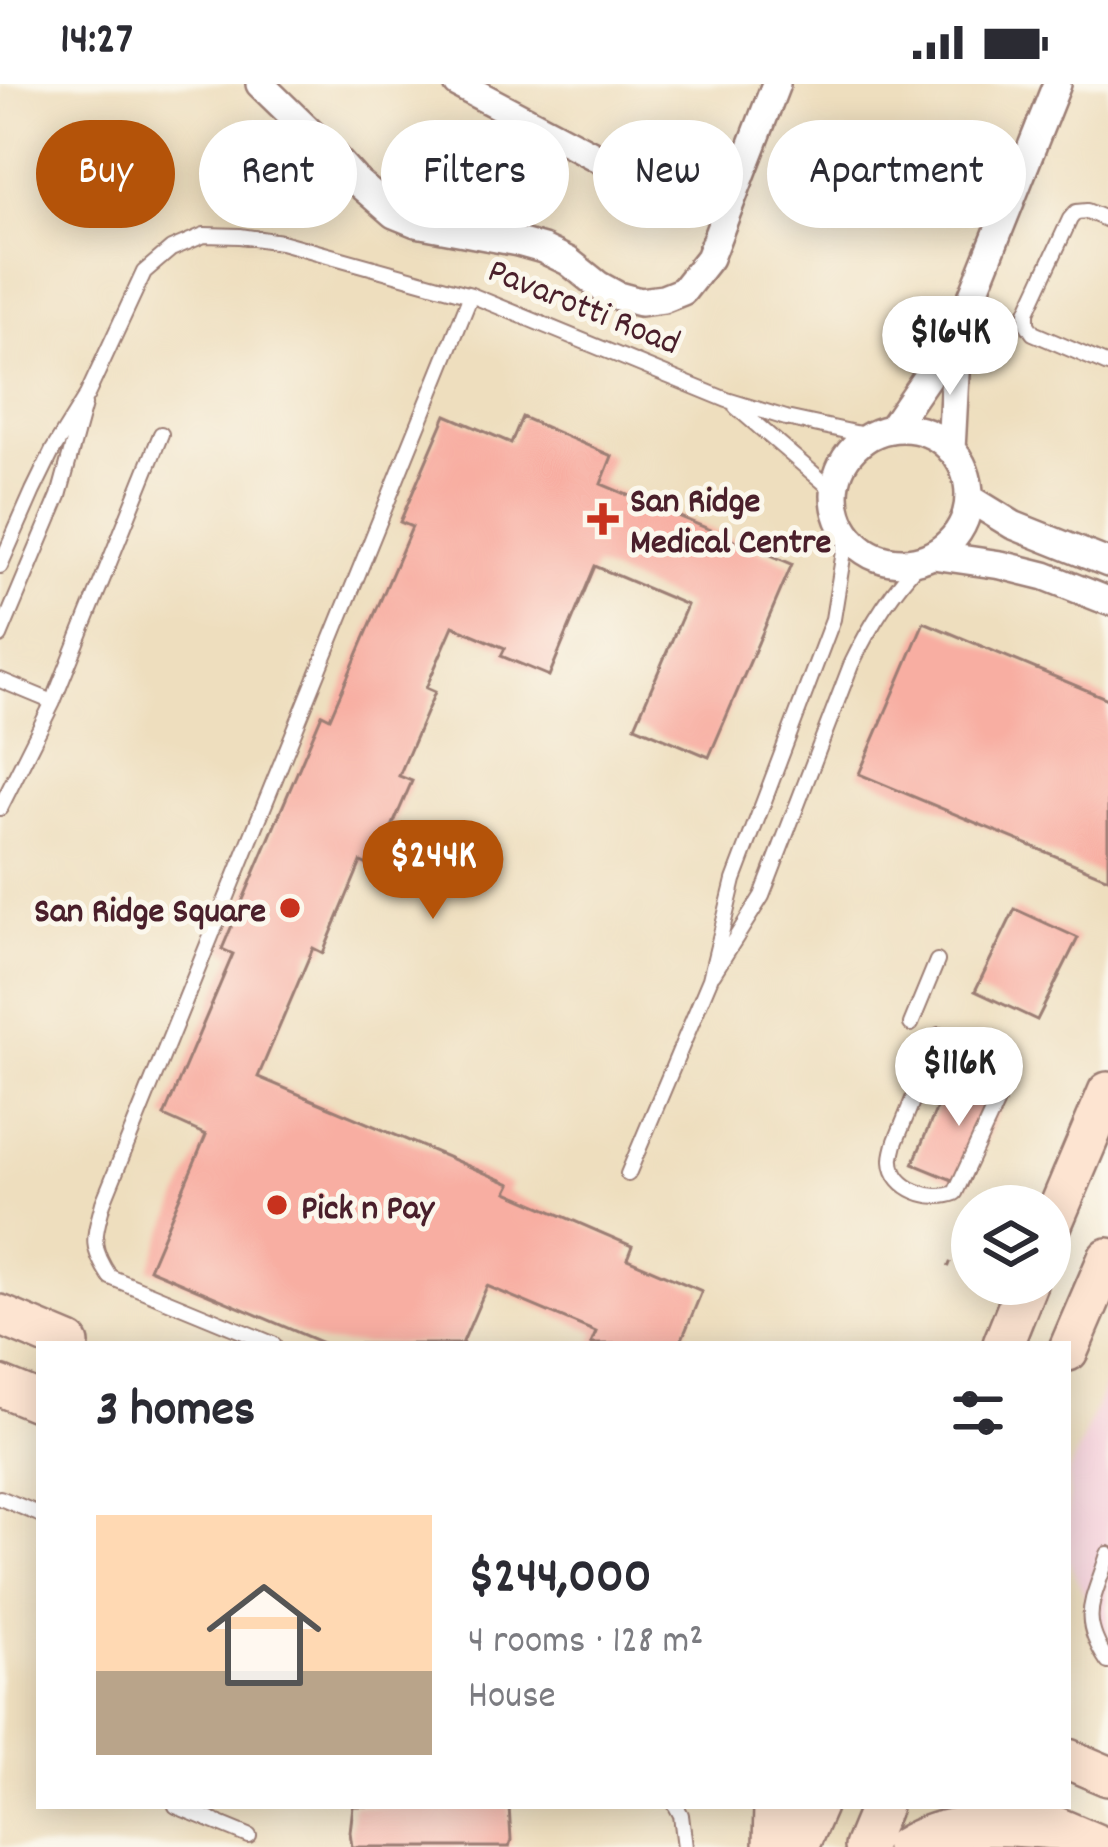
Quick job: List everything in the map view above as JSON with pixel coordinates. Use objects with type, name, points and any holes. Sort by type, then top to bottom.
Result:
[{"type":"main road","points":[[1069,1185],[1108,1092]]},
{"type":"main road","points":[[1071,1344],[1108,1258]]},
{"type":"main road","points":[[1004,1341],[1019,1305]]},
{"type":"main road","points":[[0,1316],[62,1341]]},
{"type":"main road","points":[[0,1386],[36,1401]]},
{"type":"main road","points":[[773,1809],[773,1847]]},
{"type":"main road","points":[[798,1847],[815,1809]]},
{"type":"main road","points":[[864,1847],[880,1809]]},
{"type":"main road","points":[[1015,1809],[1103,1847]]},
{"type":"main road","points":[[905,1847],[960,1826],[1058,1829]]},
{"type":"street","points":[[260,84],[394,214],[416,224],[542,249],[598,286],[640,302],[683,291],[709,258],[776,84]]},
{"type":"street","points":[[458,84],[593,155]]},
{"type":"street","points":[[1056,85],[958,332],[880,433],[851,451],[835,492],[847,533],[880,558],[901,562],[927,557],[1001,565],[1045,576],[1108,601]]},
{"type":"street","points":[[951,450],[958,332]]},
{"type":"street","points":[[880,433],[913,429],[934,436],[962,464],[970,499],[966,516],[947,545],[927,557]]},
{"type":"street","points":[[970,499],[1012,525],[1108,563]]},
{"type":"lane","points":[[1108,220],[1087,211],[1076,212],[1070,219],[1028,312],[1027,324],[1033,333],[1108,365]]},
{"type":"lane","name":"Pavarotti Road","points":[[87,395],[144,272],[171,249],[204,236],[240,236],[281,242],[471,295],[727,400],[816,426],[880,433]]},
{"type":"lane","points":[[267,1341],[110,1277],[98,1258],[94,1239],[104,1203],[471,295]]},
{"type":"lane","points":[[0,566],[53,450],[87,395]]},
{"type":"lane","points":[[0,637],[59,496],[87,395]]},
{"type":"lane","name":"Pavarotti Road","points":[[727,400],[835,492]]},
{"type":"lane","points":[[0,808],[52,702],[160,434]]},
{"type":"lane","points":[[628,1174],[710,979],[734,880],[833,620],[847,533]]},
{"type":"lane","points":[[710,979],[762,896],[850,665],[886,600],[927,557]]},
{"type":"lane","points":[[0,680],[52,702]]},
{"type":"lane","points":[[911,1024],[937,961]]},
{"type":"lane","points":[[939,1035],[891,1160],[900,1179],[915,1192],[940,1198],[955,1192],[997,1102],[996,1081],[985,1053]]},
{"type":"lane","points":[[0,1498],[36,1513]]},
{"type":"lane","points":[[1108,1554],[1089,1614],[1097,1646],[1108,1662]]},
{"type":"lane","points":[[183,1809],[249,1836]]},
{"type":"lane","points":[[678,1809],[685,1847]]},
{"type":"shaded area","points":[[1108,1378],[1108,1647],[1071,1566],[1071,1468]]},
{"type":"building","name":"San Ridge Square","points":[[446,415],[511,443],[522,417],[612,456],[601,484],[792,564],[709,757],[635,726],[687,605],[595,566],[549,676],[501,656],[505,648],[453,626],[426,688],[435,692],[399,776],[412,781],[374,868],[361,862],[323,953],[313,948],[258,1077],[511,1184],[507,1192],[632,1246],[627,1259],[702,1291],[681,1341],[592,1341],[596,1332],[487,1286],[463,1341],[318,1341],[149,1269],[206,1135],[164,1116],[233,954],[222,949],[322,714],[330,718],[412,527],[400,522]]},
{"type":"building","points":[[924,622],[1108,699],[1108,878],[859,774]]},
{"type":"building","points":[[1015,909],[1078,938],[1037,1020],[975,991]]},
{"type":"building","points":[[949,1079],[984,1081],[995,1088],[1001,1102],[967,1185],[913,1164]]},
{"type":"building","points":[[353,1809],[509,1809],[511,1840],[509,1847],[352,1847]]},
{"type":"place","name":"San Ridge Medical Centre","points":[[603,519]]},
{"type":"place","name":"San Ridge Square","points":[[290,908]]},
{"type":"place","name":"Pick n Pay","points":[[277,1205]]}]
